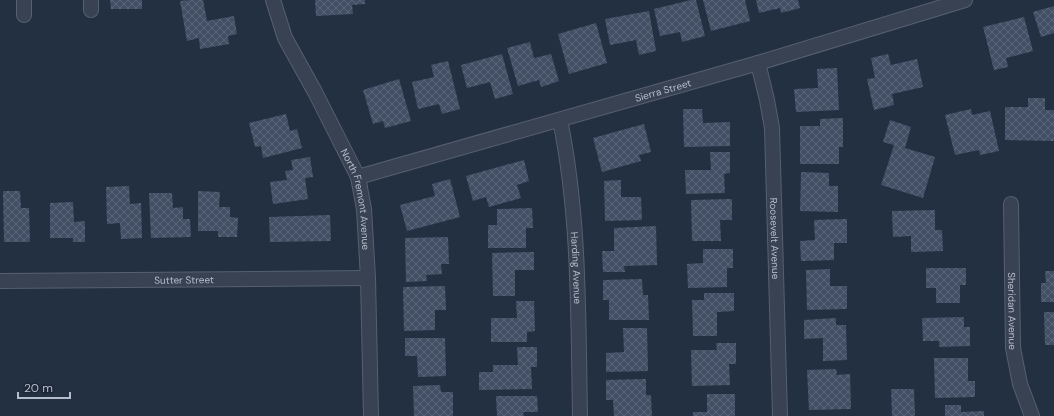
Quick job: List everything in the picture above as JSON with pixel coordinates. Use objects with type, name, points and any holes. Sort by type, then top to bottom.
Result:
[{"type":"street","points":[[24,0],[24,15]]},
{"type":"street","name":"North Fremont Avenue","points":[[274,0],[285,38],[315,92],[358,177],[364,209],[368,278],[371,416]]},
{"type":"street","name":"Sierra Street","points":[[358,177],[758,63],[965,0]]},
{"type":"street","name":"Roosevelt Avenue","points":[[758,63],[772,128],[780,416]]},
{"type":"street","name":"Harding Avenue","points":[[560,120],[568,156],[576,243],[580,416]]},
{"type":"street","name":"Sheridan Avenue","points":[[1011,204],[1014,348],[1020,384],[1032,416]]},
{"type":"street","name":"Sutter Street","points":[[0,282],[368,278]]},
{"type":"building","points":[[110,0],[142,0],[142,9],[111,9]]},
{"type":"building","points":[[203,0],[207,21],[234,16],[237,34],[228,36],[229,44],[200,49],[199,38],[187,41],[180,1]]},
{"type":"building","points":[[315,0],[365,0],[365,4],[352,5],[353,14],[316,16]]},
{"type":"building","points":[[696,0],[705,36],[682,42],[680,32],[660,36],[654,9]]},
{"type":"building","points":[[703,0],[745,0],[750,21],[711,31]]},
{"type":"building","points":[[756,0],[798,0],[800,8],[781,13],[780,8],[759,13]]},
{"type":"building","points":[[1054,6],[1054,33],[1041,37],[1033,12]]},
{"type":"building","points":[[649,11],[656,51],[639,55],[636,40],[610,45],[605,19]]},
{"type":"building","points":[[1024,17],[1033,51],[1006,58],[1008,67],[994,70],[983,27]]},
{"type":"building","points":[[596,23],[607,63],[569,74],[558,34]]},
{"type":"building","points":[[530,42],[534,58],[551,54],[559,81],[541,87],[539,80],[518,86],[507,48]]},
{"type":"building","points":[[502,54],[513,94],[495,99],[490,82],[467,88],[461,65]]},
{"type":"building","points":[[888,54],[891,65],[917,59],[923,87],[892,94],[894,105],[874,110],[867,79],[875,78],[871,58]]},
{"type":"building","points":[[448,61],[460,109],[442,114],[439,104],[418,109],[412,82],[434,77],[431,65]]},
{"type":"building","points":[[837,68],[839,110],[796,112],[794,89],[818,88],[817,69]]},
{"type":"building","points":[[399,79],[411,121],[385,128],[383,121],[373,124],[363,90]]},
{"type":"building","points":[[1028,98],[1045,98],[1045,110],[1054,110],[1054,141],[1005,140],[1005,107],[1028,107]]},
{"type":"building","points":[[683,109],[702,109],[703,123],[730,122],[730,146],[684,147]]},
{"type":"building","points":[[971,109],[972,115],[990,111],[999,151],[980,155],[979,150],[955,155],[945,115]]},
{"type":"building","points":[[286,114],[290,131],[297,129],[302,148],[263,158],[261,146],[255,147],[249,123]]},
{"type":"building","points":[[843,118],[843,147],[839,147],[839,164],[800,164],[800,126],[820,126],[820,119]]},
{"type":"building","points":[[890,120],[911,127],[905,148],[935,157],[923,198],[881,185],[894,145],[883,142]]},
{"type":"building","points":[[644,124],[651,152],[639,155],[641,161],[602,172],[593,138]]},
{"type":"building","points":[[710,152],[730,152],[730,173],[724,174],[725,193],[686,194],[685,170],[711,170]]},
{"type":"building","points":[[310,157],[313,177],[305,178],[308,199],[273,204],[270,182],[287,180],[285,171],[293,170],[291,160]]},
{"type":"building","points":[[524,160],[529,181],[517,185],[521,198],[489,207],[486,197],[473,201],[466,176]]},
{"type":"building","points":[[801,172],[829,173],[829,186],[838,186],[838,212],[800,211]]},
{"type":"building","points":[[450,179],[460,217],[407,231],[400,205],[435,196],[432,184]]},
{"type":"building","points":[[621,180],[621,197],[641,197],[642,220],[605,221],[604,181]]},
{"type":"building","points":[[129,186],[130,204],[141,203],[142,238],[121,239],[120,223],[107,224],[106,187]]},
{"type":"building","points":[[3,191],[20,191],[21,208],[29,208],[30,242],[4,242]]},
{"type":"building","points":[[198,191],[220,192],[219,207],[230,207],[230,217],[238,218],[237,237],[218,237],[218,231],[198,231]]},
{"type":"building","points":[[149,193],[172,193],[173,208],[183,207],[183,219],[190,219],[191,237],[151,238]]},
{"type":"building","points":[[732,199],[732,220],[720,220],[721,241],[692,241],[691,200]]},
{"type":"building","points":[[73,202],[74,222],[85,221],[85,242],[73,242],[73,238],[50,238],[50,203]]},
{"type":"building","points":[[532,208],[533,228],[526,228],[526,248],[488,248],[488,225],[497,225],[497,209]]},
{"type":"building","points":[[935,210],[935,230],[942,230],[943,251],[911,252],[911,236],[893,237],[892,211]]},
{"type":"building","points":[[330,215],[331,241],[270,242],[269,217]]},
{"type":"building","points":[[847,219],[847,243],[834,243],[834,260],[801,261],[800,241],[815,240],[814,220]]},
{"type":"building","points":[[656,226],[657,265],[624,266],[625,272],[603,272],[602,251],[614,251],[614,228]]},
{"type":"building","points":[[448,237],[449,264],[441,264],[442,274],[426,275],[427,281],[406,282],[405,238]]},
{"type":"building","points":[[703,249],[733,249],[733,268],[727,268],[727,287],[688,288],[687,264],[703,263]]},
{"type":"building","points":[[534,252],[534,270],[515,270],[515,296],[493,296],[492,253]]},
{"type":"building","points":[[926,268],[966,268],[966,285],[960,285],[960,303],[936,303],[936,288],[926,288]]},
{"type":"building","points":[[830,269],[830,286],[847,286],[847,309],[807,310],[806,270]]},
{"type":"building","points":[[1045,271],[1054,271],[1054,302],[1041,302],[1041,283],[1046,283]]},
{"type":"building","points":[[642,279],[643,295],[648,295],[649,320],[609,320],[609,300],[603,300],[603,280]]},
{"type":"building","points":[[445,286],[446,310],[435,310],[435,330],[404,331],[403,287]]},
{"type":"building","points":[[704,293],[734,293],[734,311],[717,312],[717,336],[693,336],[692,300],[704,300]]},
{"type":"building","points":[[516,301],[534,301],[535,331],[527,332],[527,342],[491,342],[491,318],[517,318]]},
{"type":"building","points":[[1044,312],[1054,312],[1054,345],[1045,345]]},
{"type":"building","points":[[964,317],[964,327],[970,327],[970,346],[939,347],[939,341],[923,341],[922,318]]},
{"type":"building","points":[[836,318],[836,325],[846,325],[847,360],[823,361],[823,338],[804,339],[804,320]]},
{"type":"building","points":[[623,328],[647,328],[648,371],[606,372],[606,353],[624,352]]},
{"type":"building","points":[[405,338],[445,338],[446,376],[418,377],[417,356],[405,356]]},
{"type":"building","points":[[716,343],[736,343],[736,364],[729,364],[730,385],[692,386],[691,350],[717,350]]},
{"type":"building","points":[[517,347],[537,347],[537,367],[531,367],[532,389],[479,390],[479,372],[493,372],[493,365],[518,365]]},
{"type":"building","points":[[934,358],[968,358],[968,381],[975,381],[975,397],[935,398]]},
{"type":"building","points":[[836,369],[837,375],[850,374],[851,409],[809,410],[807,370]]},
{"type":"building","points":[[646,379],[646,395],[651,395],[652,416],[614,416],[613,400],[606,400],[606,380]]},
{"type":"building","points":[[440,385],[441,392],[453,392],[453,416],[414,416],[413,386]]},
{"type":"building","points":[[891,389],[914,389],[915,416],[892,416]]},
{"type":"building","points":[[707,394],[735,394],[735,416],[693,416],[693,412],[707,412]]},
{"type":"building","points":[[496,396],[537,396],[538,412],[523,412],[524,416],[497,416]]},
{"type":"building","points":[[945,405],[961,405],[961,412],[984,411],[984,416],[945,416]]}]
